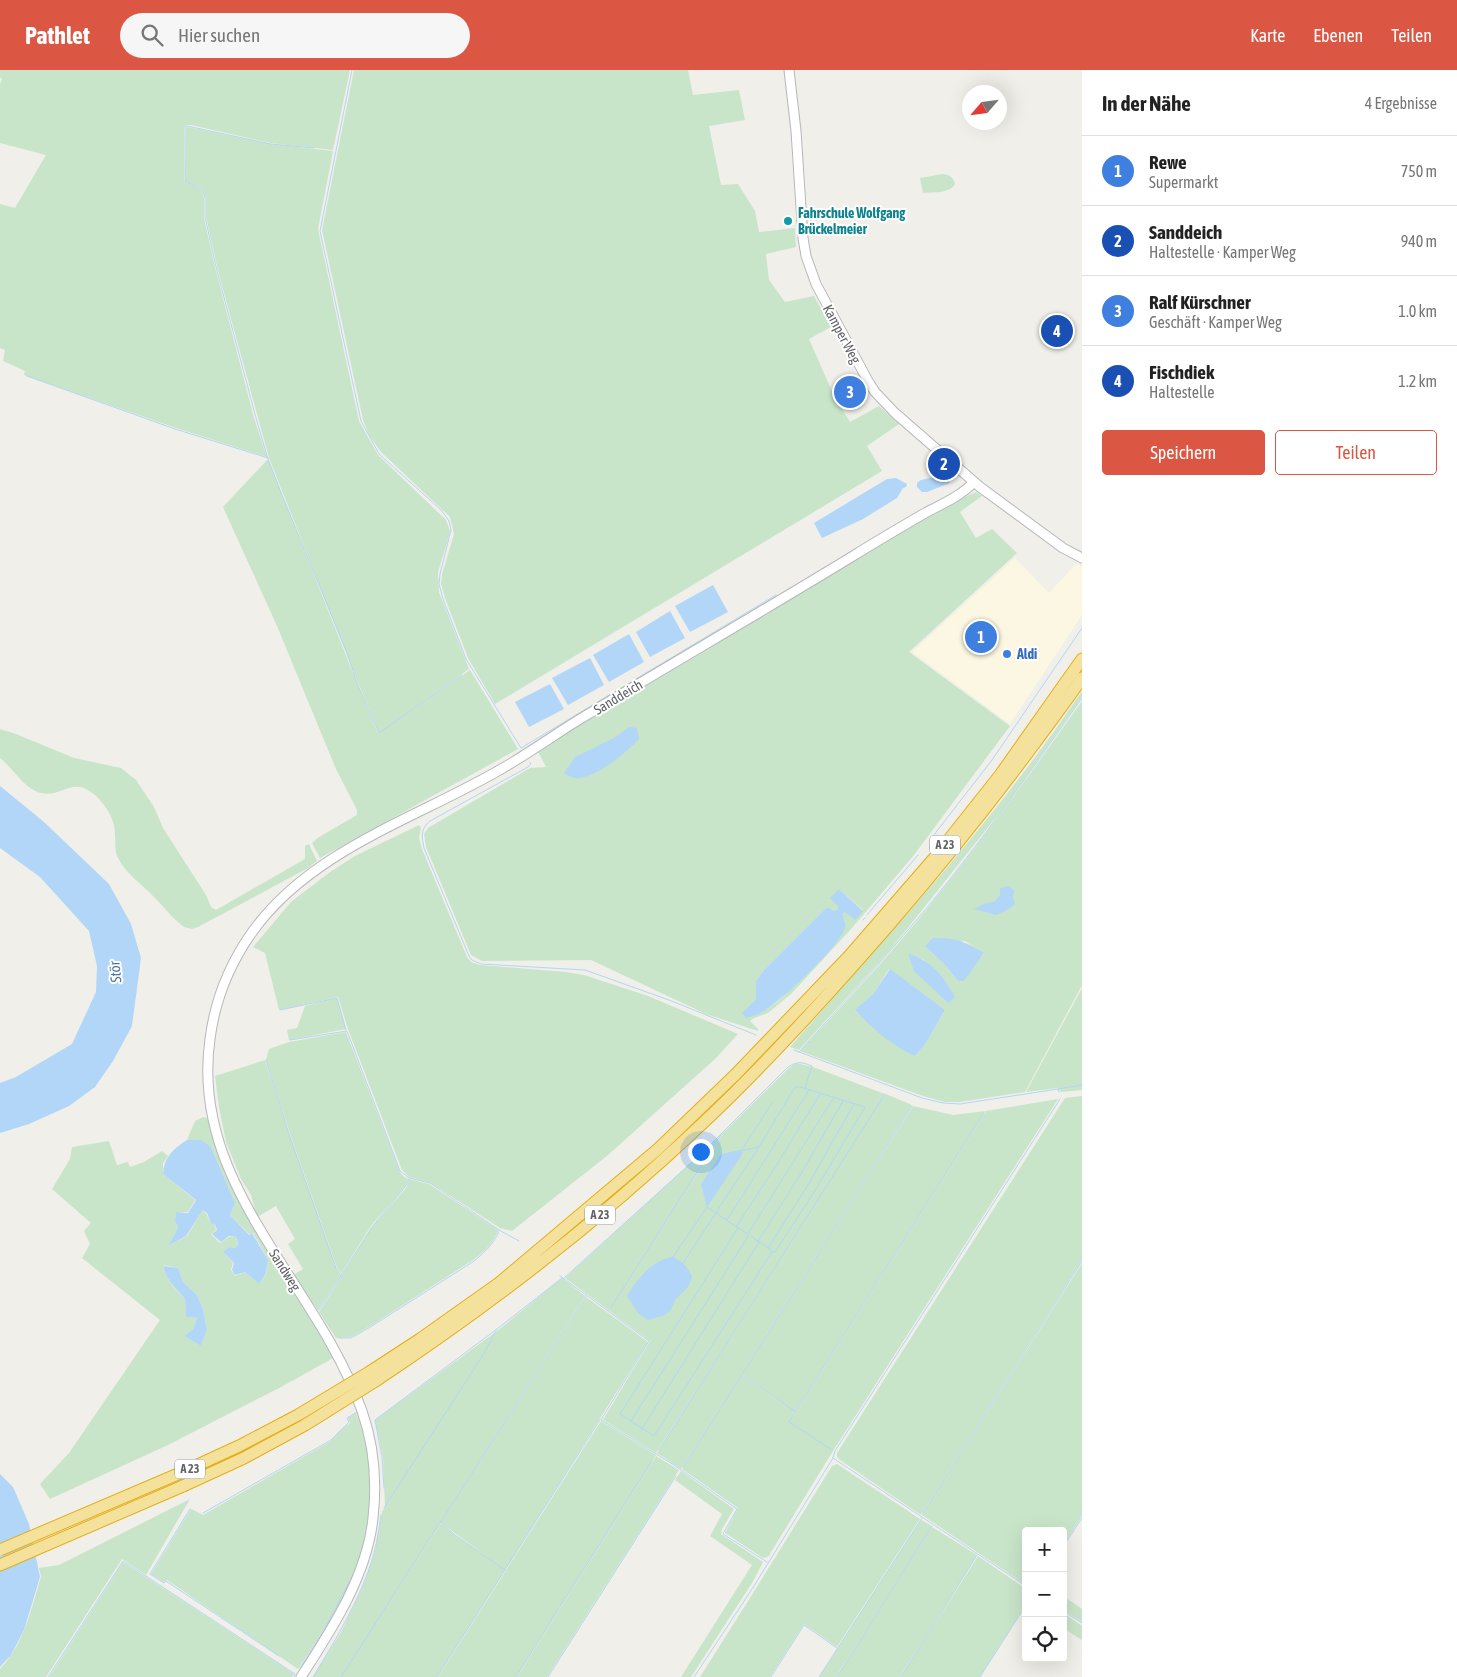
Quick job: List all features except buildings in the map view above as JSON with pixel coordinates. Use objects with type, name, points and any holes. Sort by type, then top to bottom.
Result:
[{"type":"highway","name":"A 23","points":[[0,1550],[239,1446],[374,1376],[420,1339],[499,1283],[651,1154],[736,1074],[849,956],[935,857],[1000,775],[1069,680],[1082,659]]},
{"type":"highway","name":"A 23","points":[[0,1565],[62,1540],[244,1458],[304,1425],[374,1376],[473,1314],[613,1205],[744,1082],[824,999],[942,864],[1007,781],[1082,678]]},
{"type":"street","name":"Kamper Weg","points":[[789,70],[806,256],[813,278],[846,342],[875,392],[895,413],[974,482],[1063,548],[1082,558]]},
{"type":"street","name":"Sanddeich","points":[[308,874],[347,849],[502,769],[578,721],[970,487],[974,482]]},
{"type":"street","name":"Sandweg","points":[[301,1677],[343,1608],[352,1590],[366,1551],[373,1523],[375,1491],[373,1453],[364,1416],[344,1368],[238,1192],[218,1140],[211,1111],[208,1069],[209,1048],[216,1006],[236,959],[252,931],[271,908],[287,891],[308,874]]},
{"type":"shaded area","points":[[1015,558],[1049,593],[1077,563],[1082,567],[1082,615],[1010,724],[912,652]]},
{"type":"green space","points":[[0,70],[350,70],[333,150],[271,143],[191,125],[187,125],[184,128],[184,181],[202,190],[204,218],[216,271],[254,418],[267,457],[176,428],[24,375],[25,371],[3,361],[5,350],[0,348],[0,204],[15,208],[46,155],[0,143],[0,84],[2,79],[0,77]]},
{"type":"green space","points":[[354,70],[688,70],[693,95],[739,90],[745,120],[709,126],[721,185],[738,184],[755,211],[759,232],[795,228],[796,247],[766,254],[769,280],[785,302],[814,296],[831,327],[809,339],[834,396],[850,422],[879,406],[899,424],[867,446],[882,471],[495,704],[468,658],[441,584],[442,574],[454,534],[450,517],[381,452],[369,435],[363,420],[322,230]]},
{"type":"green space","points":[[186,128],[271,144],[333,151],[318,229],[359,421],[378,455],[446,520],[450,531],[438,572],[439,592],[469,669],[384,730],[470,670],[518,749],[320,858],[312,843],[357,815],[357,810],[336,769],[277,626],[223,507],[268,459],[357,683],[378,733],[382,732],[379,732],[356,678],[269,458],[218,271],[206,217],[206,198],[203,189],[185,181]]},
{"type":"green space","points":[[943,174],[952,178],[955,184],[952,187],[940,192],[923,193],[920,178]]},
{"type":"green space","points":[[976,492],[982,496],[960,512],[976,538],[992,529],[1017,553],[909,652],[1010,726],[914,855],[852,928],[792,993],[768,1013],[750,1021],[758,1031],[706,1014],[591,960],[482,961],[471,955],[426,847],[424,834],[428,828],[530,768],[546,767],[537,750],[617,700],[935,511]],"holes":[[[839,889],[863,910],[841,914],[845,922],[812,969],[776,1003],[762,1012],[743,1013],[756,999],[756,981],[764,970],[827,907],[834,911],[838,909]]]},
{"type":"green space","points":[[1082,691],[1082,697],[1009,801],[891,949],[799,1050],[790,1047],[942,874],[1014,784]]},
{"type":"green space","points":[[1082,701],[1082,985],[1025,1092],[960,1102],[945,1102],[923,1096],[800,1051],[931,904],[1027,778]],"holes":[[[965,941],[984,954],[958,981],[945,965],[925,946]],[[908,954],[924,960],[948,1003]],[[889,969],[945,1010],[926,1043],[915,1056],[855,1011],[873,994]]]},
{"type":"green space","points":[[0,729],[74,758],[121,768],[136,780],[154,807],[163,828],[206,895],[211,907],[216,910],[305,859],[305,846],[309,844],[317,861],[308,868],[198,927],[192,929],[184,927],[121,863],[116,852],[115,830],[112,820],[108,810],[98,798],[82,787],[69,788],[49,794],[35,791],[29,787],[0,758]]},
{"type":"green space","points":[[419,825],[421,828],[419,838],[422,849],[467,957],[471,962],[480,965],[584,975],[648,996],[738,1034],[715,1059],[608,1155],[512,1231],[500,1228],[431,1183],[409,1177],[402,1170],[348,1029],[338,997],[279,1010],[265,953],[253,947],[291,902],[330,872],[355,856]]},
{"type":"green space","points":[[1082,988],[1082,1090],[1061,1092],[1058,1088],[1026,1092]]},
{"type":"green space","points":[[337,998],[346,1029],[289,1040],[287,1030],[297,1028],[305,1006]]},
{"type":"green space","points":[[346,1032],[400,1172],[408,1179],[405,1187],[371,1226],[341,1274],[337,1268],[290,1134],[266,1059],[269,1049],[289,1042]]},
{"type":"green space","points":[[265,1060],[289,1134],[340,1276],[318,1310],[293,1275],[303,1269],[288,1244],[295,1239],[276,1206],[257,1217],[251,1195],[241,1179],[226,1142],[215,1076]]},
{"type":"green space","points":[[796,1063],[813,1067],[885,1094],[879,1103],[886,1094],[912,1105],[681,1469],[657,1453],[840,1166],[656,1453],[603,1420],[650,1341],[565,1278],[721,1135],[613,1305],[723,1133]]},
{"type":"green space","points":[[1082,1096],[1082,1260],[921,1515],[840,1460],[837,1457],[837,1453],[1065,1098]]},
{"type":"green space","points":[[1058,1099],[833,1451],[768,1557],[763,1558],[725,1533],[738,1508],[682,1469],[741,1375],[795,1412],[791,1420],[986,1111]]},
{"type":"green space","points":[[913,1106],[953,1115],[985,1111],[795,1412],[742,1374]]},
{"type":"green space","points":[[204,1117],[210,1120],[227,1175],[246,1214],[270,1256],[335,1357],[168,1445],[50,1499],[40,1484],[69,1453],[160,1320],[82,1258],[90,1244],[84,1231],[91,1223],[52,1189],[70,1159],[72,1147],[109,1141],[117,1165],[128,1162],[130,1167],[144,1162],[162,1151],[168,1156],[163,1163],[163,1174],[195,1200],[188,1212],[176,1212],[175,1220],[178,1228],[168,1246],[187,1236],[203,1210],[211,1224],[215,1224],[216,1230],[211,1234],[220,1243],[234,1236],[237,1240],[238,1245],[235,1248],[229,1247],[223,1252],[233,1263],[231,1270],[235,1276],[245,1272],[259,1284],[265,1276],[268,1260],[253,1233],[249,1234],[230,1215],[235,1203],[211,1147],[202,1140],[187,1140],[195,1121]],"holes":[[[164,1265],[178,1268],[183,1282],[197,1295],[203,1309],[207,1330],[201,1346],[184,1336],[193,1329],[197,1318],[186,1317],[185,1299],[168,1279]]]},
{"type":"green space","points":[[409,1179],[429,1184],[498,1230],[496,1235],[488,1247],[473,1260],[351,1337],[336,1338],[319,1312],[372,1227],[406,1188]]},
{"type":"green space","points":[[1082,1263],[1082,1516],[1067,1540],[1067,1527],[1022,1527],[1022,1582],[922,1515]]},
{"type":"green space","points":[[562,1278],[585,1296],[362,1645],[441,1523],[505,1570],[437,1677],[313,1677],[341,1632],[361,1591],[374,1556],[382,1512],[410,1469],[385,1507],[383,1457],[375,1420],[497,1331]]},
{"type":"green space","points":[[586,1297],[648,1342],[505,1570],[441,1522]]},
{"type":"green space","points":[[356,1413],[363,1431],[370,1469],[370,1509],[363,1548],[352,1579],[338,1606],[298,1669],[167,1580],[164,1582],[151,1574],[191,1509],[203,1515],[331,1441],[338,1432],[350,1423],[348,1418]]},
{"type":"green space","points":[[601,1421],[656,1455],[516,1677],[438,1677]]},
{"type":"green space","points":[[656,1456],[679,1470],[547,1677],[517,1677]]},
{"type":"green space","points":[[837,1464],[920,1519],[837,1647],[804,1624],[770,1677],[700,1677],[832,1466]]},
{"type":"green space","points":[[681,1471],[734,1509],[721,1534],[763,1562],[752,1583],[691,1677],[681,1677],[752,1565],[710,1536],[722,1514],[675,1480]]},
{"type":"green space","points":[[190,1499],[146,1575],[122,1559],[46,1677],[0,1677],[0,1669],[15,1648],[26,1626],[41,1577],[39,1568],[59,1565]]},
{"type":"green space","points":[[921,1520],[932,1526],[836,1677],[819,1677]]},
{"type":"green space","points":[[932,1527],[977,1555],[900,1677],[837,1677]]},
{"type":"green space","points":[[978,1556],[1022,1586],[1022,1610],[980,1677],[901,1677]]},
{"type":"green space","points":[[123,1562],[294,1674],[292,1677],[49,1677]]},
{"type":"green space","points":[[1067,1599],[1082,1609],[1082,1622],[1067,1613]]},
{"type":"green space","points":[[1067,1616],[1082,1626],[1082,1640],[1067,1631]]},
{"type":"water","points":[[946,476],[950,483],[927,492],[922,492],[917,487],[917,483],[921,480]]},
{"type":"water","points":[[896,478],[907,484],[897,498],[863,519],[822,538],[814,523],[887,479]]},
{"type":"water","points":[[713,585],[728,612],[690,632],[675,606]]},
{"type":"water","points":[[670,611],[685,638],[650,657],[636,632]]},
{"type":"water","points":[[629,634],[644,662],[609,682],[593,655]]},
{"type":"water","points":[[590,658],[604,685],[568,705],[552,678]]},
{"type":"water","points":[[550,684],[564,709],[529,727],[515,702]]},
{"type":"water","points":[[629,727],[637,728],[639,739],[611,763],[595,773],[579,778],[573,778],[564,773],[575,757],[614,738]]},
{"type":"water","name":"Stör","points":[[0,786],[44,822],[109,884],[131,924],[141,958],[132,1026],[113,1061],[95,1087],[69,1106],[29,1124],[0,1133],[0,1083],[16,1077],[72,1044],[96,992],[97,966],[89,931],[40,877],[0,848]]},
{"type":"water","points":[[1008,886],[1014,890],[1013,898],[1015,904],[1007,910],[996,915],[974,909],[986,903],[994,902],[1000,895],[1000,888]]},
{"type":"water","points":[[839,889],[863,911],[855,920],[845,912],[842,914],[845,928],[822,960],[772,1005],[760,1014],[746,1018],[742,1013],[756,999],[756,981],[764,970],[827,907],[834,911],[838,909],[838,906],[830,898]]},
{"type":"water","points":[[933,938],[960,941],[984,953],[964,981],[958,981],[945,965],[925,946]]},
{"type":"water","points":[[908,953],[936,970],[955,997],[948,1003],[914,971]]},
{"type":"water","points":[[890,969],[945,1010],[926,1043],[915,1056],[883,1036],[855,1010],[873,994]]},
{"type":"water","points":[[187,1140],[202,1140],[211,1147],[235,1203],[230,1215],[249,1235],[252,1233],[268,1260],[265,1275],[259,1284],[245,1272],[235,1275],[232,1270],[234,1263],[223,1252],[229,1247],[235,1248],[238,1245],[237,1239],[234,1236],[229,1236],[221,1242],[212,1234],[217,1230],[215,1224],[211,1224],[207,1213],[203,1210],[186,1236],[168,1246],[178,1228],[175,1220],[176,1212],[188,1213],[196,1200],[163,1174],[167,1158]]},
{"type":"water","points":[[740,1150],[743,1153],[707,1207],[701,1184],[721,1154]]},
{"type":"water","points":[[673,1257],[689,1270],[692,1277],[688,1287],[675,1300],[671,1310],[665,1315],[648,1320],[639,1314],[627,1296],[646,1271],[659,1262]]},
{"type":"water","points":[[164,1266],[178,1268],[183,1282],[197,1295],[203,1309],[207,1330],[201,1346],[184,1336],[193,1329],[197,1318],[186,1317],[185,1299],[169,1280]]},
{"type":"water","points":[[0,1474],[13,1487],[29,1524],[40,1577],[24,1630],[11,1655],[0,1667]]},
{"type":"waterway","points":[[352,70],[320,231],[361,421],[379,454],[441,510],[449,521],[451,530],[439,584],[443,599],[466,659],[521,748],[776,595]]},
{"type":"waterway","points":[[314,148],[271,144],[187,126],[185,128],[185,181],[203,190],[205,217],[217,271],[268,459],[347,653],[357,683],[379,733],[462,675]]},
{"type":"waterway","points":[[27,376],[175,429],[268,458]]},
{"type":"waterway","points":[[930,840],[992,760],[1082,628]]},
{"type":"waterway","points":[[799,1052],[898,942],[970,854],[1082,698]]},
{"type":"waterway","points":[[530,762],[531,764],[528,767],[430,821],[423,830],[424,848],[472,960],[481,964],[585,970],[669,1000],[756,1035]]},
{"type":"waterway","points":[[867,915],[918,855]]},
{"type":"waterway","points":[[280,1010],[337,998],[346,1030]]},
{"type":"waterway","points":[[290,1040],[347,1031],[400,1171],[409,1178],[430,1183],[499,1230],[519,1241]]},
{"type":"waterway","points":[[794,1050],[922,1098],[943,1103],[960,1104],[1058,1089],[1059,1092]]},
{"type":"waterway","points":[[266,1060],[289,1134],[336,1268],[341,1276]]},
{"type":"waterway","points":[[564,1278],[701,1154],[788,1067],[800,1063],[812,1066],[805,1088]]},
{"type":"waterway","points":[[1058,1089],[1082,1085]]},
{"type":"waterway","points":[[683,1263],[759,1147],[795,1087],[865,1107],[813,1194],[775,1252],[772,1252],[654,1436],[620,1414],[738,1228]]},
{"type":"waterway","points":[[727,1220],[809,1090]]},
{"type":"waterway","points":[[736,1227],[820,1094]]},
{"type":"waterway","points":[[659,1450],[885,1094]]},
{"type":"waterway","points":[[748,1234],[834,1097]]},
{"type":"waterway","points":[[694,1677],[754,1586],[833,1458],[835,1451],[1060,1099]]},
{"type":"waterway","points":[[758,1241],[802,1172],[843,1101]]},
{"type":"waterway","points":[[758,1147],[741,1151],[772,1103]]},
{"type":"waterway","points":[[768,1248],[808,1185],[854,1104]]},
{"type":"waterway","points":[[683,1467],[912,1106]]},
{"type":"waterway","points":[[832,1450],[789,1422],[984,1113]]},
{"type":"waterway","points":[[612,1306],[722,1133]]},
{"type":"waterway","points":[[319,1310],[372,1227],[405,1187],[409,1179]]},
{"type":"waterway","points":[[673,1257],[707,1207],[747,1234]]},
{"type":"waterway","points":[[339,1338],[351,1338],[474,1261],[488,1248],[499,1231]]},
{"type":"waterway","points":[[631,1421],[749,1235]]},
{"type":"waterway","points":[[751,1236],[772,1251]]},
{"type":"waterway","points":[[642,1429],[759,1242]]},
{"type":"waterway","points":[[923,1513],[1082,1261]]},
{"type":"waterway","points":[[560,1276],[649,1341],[601,1420],[674,1465],[737,1509],[723,1534],[767,1562]]},
{"type":"waterway","points":[[384,1488],[382,1457],[375,1420],[562,1278]]},
{"type":"waterway","points":[[341,1677],[586,1296]]},
{"type":"waterway","points":[[384,1508],[483,1355],[496,1331]]},
{"type":"waterway","points":[[742,1375],[796,1412]]},
{"type":"waterway","points":[[203,1513],[331,1440],[349,1422],[347,1418],[357,1412],[360,1420]]},
{"type":"waterway","points":[[437,1677],[600,1420]]},
{"type":"waterway","points":[[833,1458],[1022,1583]]},
{"type":"waterway","points":[[516,1677],[652,1461]]},
{"type":"waterway","points":[[548,1677],[676,1476]]},
{"type":"waterway","points":[[190,1509],[150,1574],[164,1583],[166,1581],[279,1656]]},
{"type":"waterway","points":[[368,1523],[369,1510]]},
{"type":"waterway","points":[[313,1677],[339,1634],[368,1573],[378,1536],[381,1515]]},
{"type":"waterway","points":[[819,1677],[922,1518]]},
{"type":"waterway","points":[[1067,1541],[1082,1518]]},
{"type":"waterway","points":[[441,1522],[455,1535],[505,1570]]},
{"type":"waterway","points":[[837,1677],[932,1526]]},
{"type":"waterway","points":[[359,1560],[366,1535]]},
{"type":"waterway","points":[[901,1677],[977,1555]]},
{"type":"waterway","points":[[48,1677],[123,1561],[295,1674],[294,1677]]},
{"type":"waterway","points":[[300,1668],[323,1632],[354,1573]]},
{"type":"waterway","points":[[980,1677],[1022,1611]]},
{"type":"waterway","points":[[1067,1614],[1082,1623]]},
{"type":"waterway","points":[[771,1677],[804,1625],[837,1648]]},
{"type":"place","name":"Fahrschule Wolfgang Brückelmeier","points":[[788,221]]},
{"type":"place","name":"Fischdiek","points":[[1057,331]]},
{"type":"place","name":"Ralf Kürschner","points":[[850,392]]},
{"type":"place","name":"Sanddeich","points":[[944,464]]},
{"type":"place","name":"Rewe","points":[[981,637]]},
{"type":"place","name":"Aldi","points":[[1007,654]]}]
